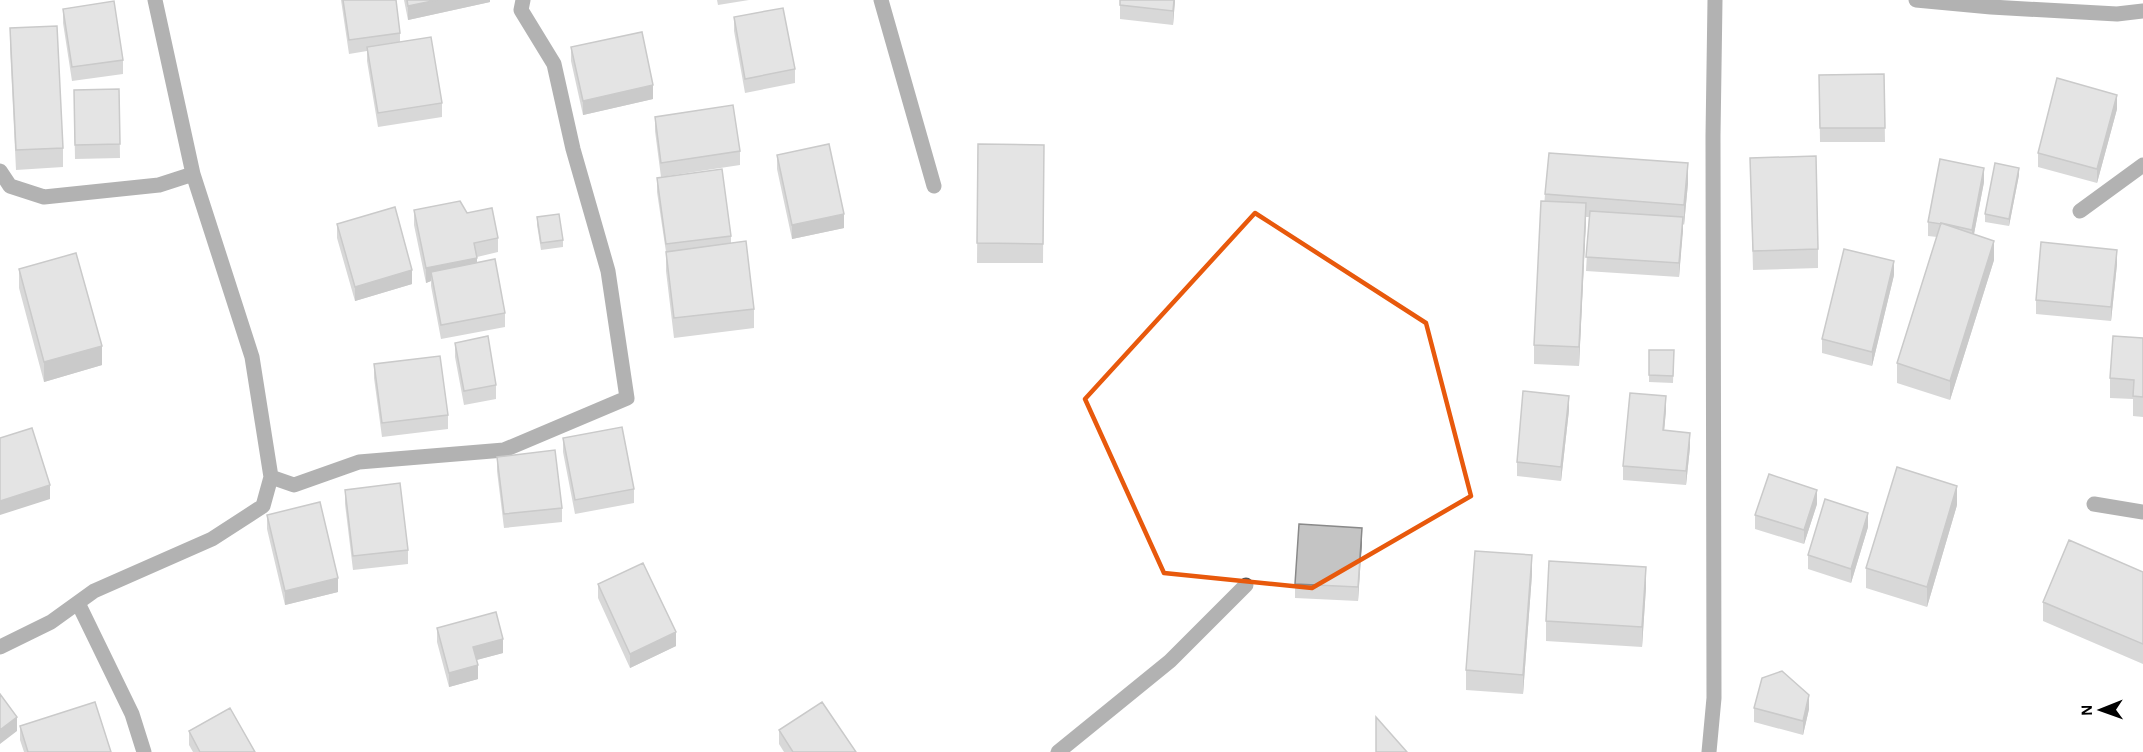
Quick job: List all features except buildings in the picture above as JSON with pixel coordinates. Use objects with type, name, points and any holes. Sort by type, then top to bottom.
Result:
[{"type":"street","points":[[0,647],[51,622],[94,591],[212,539],[263,506],[271,477],[252,357],[193,174],[155,0]]},
{"type":"street","points":[[271,477],[294,485],[359,462],[504,450],[627,398],[608,271],[573,149],[554,64],[521,10],[523,0]]},
{"type":"street","points":[[881,0],[934,186]]},
{"type":"street","points":[[1709,752],[1714,698],[1713,136],[1715,0]]},
{"type":"street","points":[[1916,0],[1991,8],[2094,13],[2117,14],[2143,11]]},
{"type":"street","points":[[2080,211],[2143,165]]},
{"type":"street","points":[[0,171],[10,186],[44,197],[159,185],[193,174]]},
{"type":"street","points":[[2094,504],[2143,512]]},
{"type":"street","points":[[1058,752],[1170,661],[1246,585]]},
{"type":"street","points":[[78,603],[132,714],[144,752]]},
{"type":"highlighted area","points":[[1255,213],[1426,323],[1471,496],[1312,588],[1164,573],[1085,399]]}]
